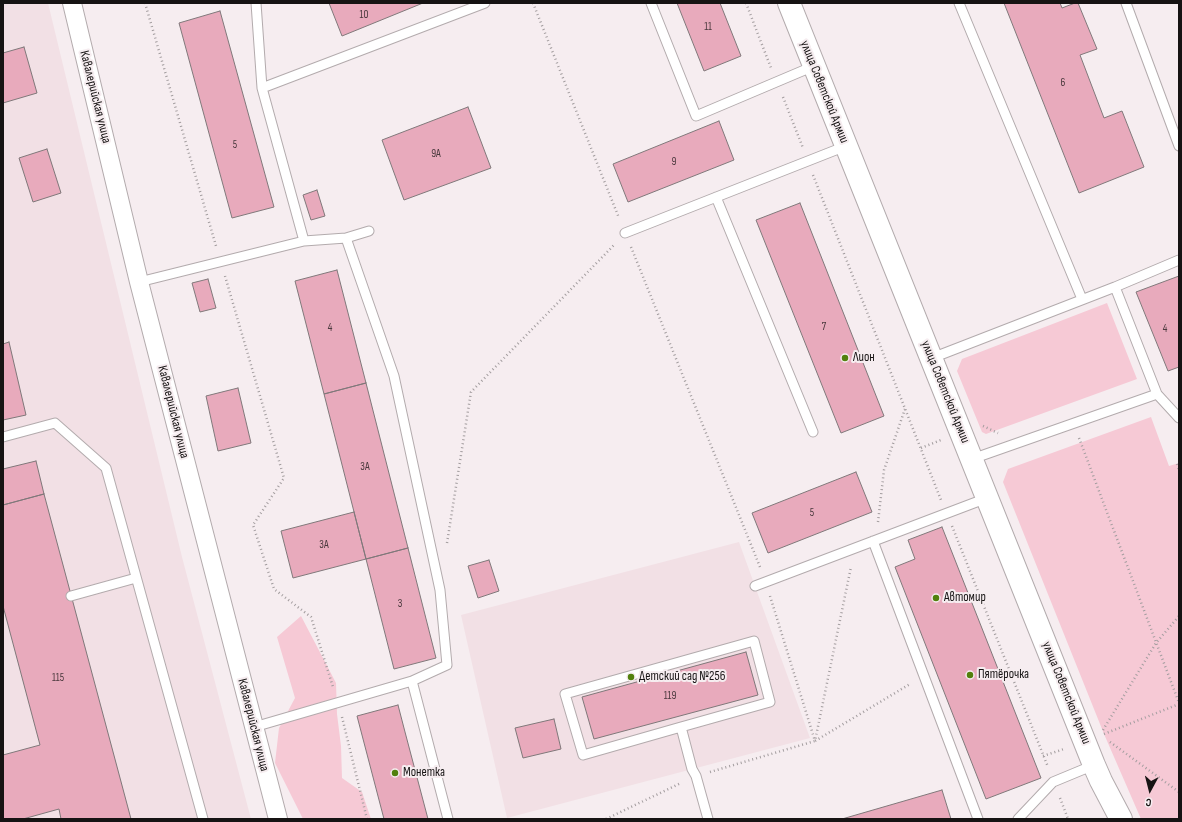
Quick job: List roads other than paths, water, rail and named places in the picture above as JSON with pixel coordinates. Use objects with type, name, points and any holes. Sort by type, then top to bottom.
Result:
[{"type":"street","name":"Кавалерийская улица","points":[[72,3],[139,282],[278,819]]},
{"type":"street","name":"улица Советской Армии","points":[[789,3],[1098,773],[1121,819]]},
{"type":"street","name":"улица Советской Армии","points":[[1098,773],[1111,819]]},
{"type":"lane","points":[[256,3],[262,88],[304,241]]},
{"type":"lane","points":[[262,88],[485,3]]},
{"type":"lane","points":[[651,3],[696,116],[814,66]]},
{"type":"lane","points":[[959,3],[1082,299]]},
{"type":"lane","points":[[1126,3],[1179,146]]},
{"type":"lane","points":[[625,233],[846,146]]},
{"type":"lane","points":[[716,197],[813,432]]},
{"type":"lane","points":[[139,282],[221,263],[304,241],[346,238],[369,231]]},
{"type":"lane","points":[[254,727],[412,681],[447,665],[440,590],[394,376],[346,238]]},
{"type":"lane","points":[[932,358],[1115,287],[1179,260]]},
{"type":"lane","points":[[1115,287],[1157,394],[1179,418]]},
{"type":"lane","points":[[972,459],[1157,394]]},
{"type":"lane","points":[[3,437],[55,424],[106,468],[203,819]]},
{"type":"lane","points":[[755,586],[987,498]]},
{"type":"lane","points":[[873,540],[978,819]]},
{"type":"lane","points":[[71,596],[136,578]]},
{"type":"lane","points":[[754,641],[770,702],[681,727],[583,755],[565,694],[754,641]]},
{"type":"lane","points":[[412,681],[448,819]]},
{"type":"lane","points":[[681,727],[692,769],[696,776],[708,819]]},
{"type":"lane","points":[[1018,819],[1053,782],[1098,773]]},
{"type":"place","name":"Лион","points":[[845,358]]},
{"type":"place","name":"Автомир","points":[[936,598]]},
{"type":"place","name":"Пятёрочка","points":[[970,675]]},
{"type":"place","name":"Детский сад №256","points":[[631,677]]},
{"type":"place","name":"Монетка","points":[[395,773]]}]
